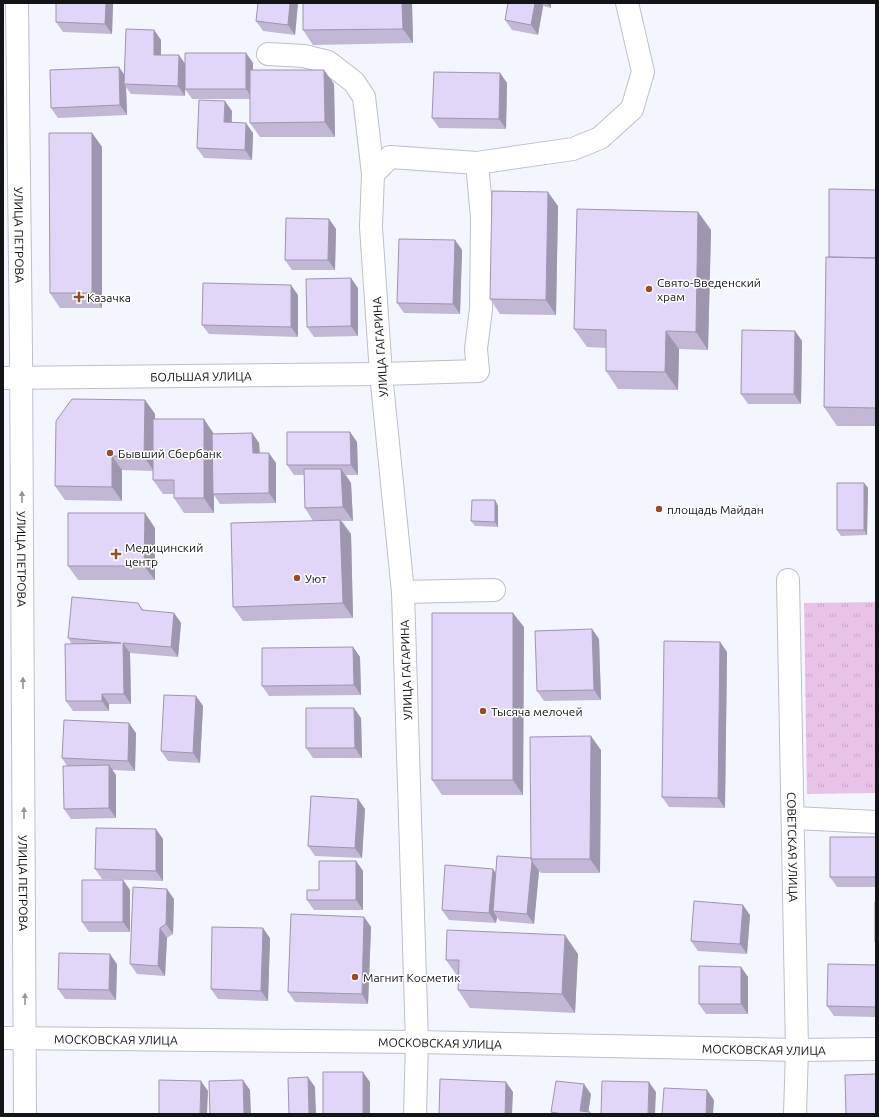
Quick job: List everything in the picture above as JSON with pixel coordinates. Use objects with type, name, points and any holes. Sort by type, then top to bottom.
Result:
[{"type":"street","name":"УЛИЦА ПЕТРОВА","points":[[17,3],[12,378],[25,1038],[25,1114]]},
{"type":"street","points":[[373,174],[390,157],[477,163],[573,149],[600,138],[632,109],[643,72],[627,3]]},
{"type":"street","name":"УЛИЦА ГАГАРИНА","points":[[268,54],[304,56],[328,62],[354,82],[364,97],[373,174],[371,227],[381,374],[403,592],[417,1042],[415,1114]]},
{"type":"street","name":"БОЛЬШАЯ УЛИЦА","points":[[12,378],[381,374],[478,371],[476,349],[481,309],[482,218],[477,163]]},
{"type":"street","name":"СОВЕТСКАЯ УЛИЦА","points":[[788,580],[794,818],[797,1050],[795,1114]]},
{"type":"street","points":[[403,592],[494,590]]},
{"type":"street","points":[[794,818],[876,822]]},
{"type":"street","name":"МОСКОВСКАЯ УЛИЦА","points":[[3,1038],[417,1042],[797,1050],[876,1049]]},
{"type":"green space","points":[[876,602],[876,793],[807,794],[804,603]]},
{"type":"building","points":[[56,3],[106,3],[105,24],[56,22]]},
{"type":"building","points":[[258,3],[290,3],[288,25],[256,21]]},
{"type":"building","points":[[303,3],[402,3],[403,29],[303,30]]},
{"type":"building","points":[[508,3],[535,3],[531,25],[505,20]]},
{"type":"building","points":[[126,29],[154,30],[154,55],[179,55],[178,86],[124,84]]},
{"type":"building","points":[[185,53],[246,53],[246,89],[185,89]]},
{"type":"building","points":[[119,67],[120,105],[51,108],[50,70]]},
{"type":"building","points":[[250,70],[324,70],[325,122],[250,123]]},
{"type":"building","points":[[434,72],[500,73],[499,119],[432,118]]},
{"type":"building","points":[[199,100],[225,101],[224,122],[246,123],[245,150],[197,148]]},
{"type":"building","points":[[49,133],[92,133],[92,293],[50,293]]},
{"type":"building","points":[[829,189],[876,190],[876,258],[829,257]]},
{"type":"building","points":[[492,191],[548,192],[546,300],[490,299]]},
{"type":"building","name":"Свято-Введенский храм","points":[[577,209],[698,212],[696,332],[666,331],[665,372],[606,371],[606,330],[574,329]]},
{"type":"building","points":[[286,218],[329,219],[328,260],[285,260]]},
{"type":"building","points":[[399,239],[455,240],[453,304],[397,303]]},
{"type":"building","points":[[826,257],[876,258],[876,408],[824,407]]},
{"type":"building","points":[[351,278],[351,326],[307,327],[306,279]]},
{"type":"building","points":[[203,283],[291,285],[291,327],[202,325]]},
{"type":"building","points":[[742,330],[795,331],[794,394],[741,394]]},
{"type":"building","name":"Бывший Сбербанк","points":[[72,399],[145,400],[144,457],[112,456],[112,487],[55,486],[56,421]]},
{"type":"building","points":[[153,419],[204,419],[204,498],[174,498],[174,480],[153,480]]},
{"type":"building","points":[[287,432],[350,432],[351,465],[287,465]]},
{"type":"building","points":[[252,433],[253,453],[269,453],[269,493],[213,494],[212,434]]},
{"type":"building","points":[[304,469],[341,469],[343,507],[305,508]]},
{"type":"building","points":[[837,483],[864,483],[864,530],[837,530]]},
{"type":"building","points":[[472,500],[495,500],[495,522],[471,521]]},
{"type":"building","points":[[68,513],[145,513],[144,566],[68,566]]},
{"type":"building","points":[[340,520],[343,603],[233,607],[231,523]]},
{"type":"building","points":[[72,597],[138,603],[142,610],[174,613],[171,647],[123,643],[124,694],[102,694],[102,701],[66,701],[65,644],[121,643],[68,638]]},
{"type":"building","points":[[432,613],[513,613],[513,780],[432,780]]},
{"type":"building","points":[[592,629],[594,690],[537,691],[535,631]]},
{"type":"building","points":[[664,641],[720,642],[718,798],[662,797]]},
{"type":"building","points":[[353,647],[354,685],[262,686],[262,648]]},
{"type":"building","points":[[164,695],[196,696],[193,753],[161,751]]},
{"type":"building","points":[[306,708],[354,708],[355,748],[306,748]]},
{"type":"building","points":[[64,720],[129,723],[128,761],[62,758]]},
{"type":"building","points":[[591,736],[590,859],[531,859],[530,737]]},
{"type":"building","points":[[109,765],[109,808],[64,809],[63,766]]},
{"type":"building","points":[[311,796],[358,799],[355,848],[308,846]]},
{"type":"building","points":[[96,828],[156,829],[156,871],[95,869]]},
{"type":"building","points":[[830,837],[876,837],[876,877],[830,877]]},
{"type":"building","points":[[497,856],[531,858],[532,861],[527,914],[493,911]]},
{"type":"building","points":[[319,861],[356,861],[356,900],[307,900],[307,890],[319,890]]},
{"type":"building","points":[[445,865],[493,869],[489,913],[442,910]]},
{"type":"building","points":[[82,880],[123,880],[123,922],[82,922]]},
{"type":"building","points":[[133,887],[167,889],[166,924],[160,928],[158,966],[130,964]]},
{"type":"building","points":[[694,901],[743,905],[740,944],[691,941]]},
{"type":"building","points":[[876,902],[876,942],[875,942]]},
{"type":"building","points":[[291,914],[364,917],[362,994],[288,992]]},
{"type":"building","points":[[212,927],[263,928],[261,991],[211,989]]},
{"type":"building","points":[[447,930],[565,935],[562,994],[458,990],[459,960],[446,960]]},
{"type":"building","points":[[59,953],[110,954],[109,990],[58,989]]},
{"type":"building","points":[[828,964],[876,965],[876,1007],[827,1006]]},
{"type":"building","points":[[699,966],[741,967],[741,1004],[699,1004]]},
{"type":"building","points":[[323,1072],[363,1072],[363,1114],[323,1114]]},
{"type":"building","points":[[876,1074],[876,1114],[846,1114],[845,1075]]},
{"type":"building","points":[[308,1077],[309,1114],[289,1114],[288,1078]]},
{"type":"building","points":[[440,1079],[506,1082],[505,1114],[439,1114]]},
{"type":"building","points":[[159,1080],[201,1081],[200,1114],[159,1114]]},
{"type":"building","points":[[243,1080],[244,1114],[210,1114],[209,1081]]},
{"type":"building","points":[[556,1081],[584,1084],[580,1111],[590,1112],[589,1114],[563,1114],[551,1112]]},
{"type":"building","points":[[602,1081],[649,1082],[648,1114],[601,1114]]},
{"type":"building","points":[[664,1088],[707,1090],[706,1114],[662,1114]]},
{"type":"place","name":"Свято-Введенский храм","points":[[649,289]]},
{"type":"place","name":"Казачка","points":[[79,297]]},
{"type":"place","name":"Бывший Сбербанк","points":[[110,453]]},
{"type":"place","name":"площадь Майдан","points":[[659,509]]},
{"type":"place","name":"Медицинский центр","points":[[116,554]]},
{"type":"place","name":"Уют","points":[[297,578]]},
{"type":"place","name":"Тысяча мелочей","points":[[483,711]]},
{"type":"place","name":"Магнит Косметик","points":[[355,977]]}]
